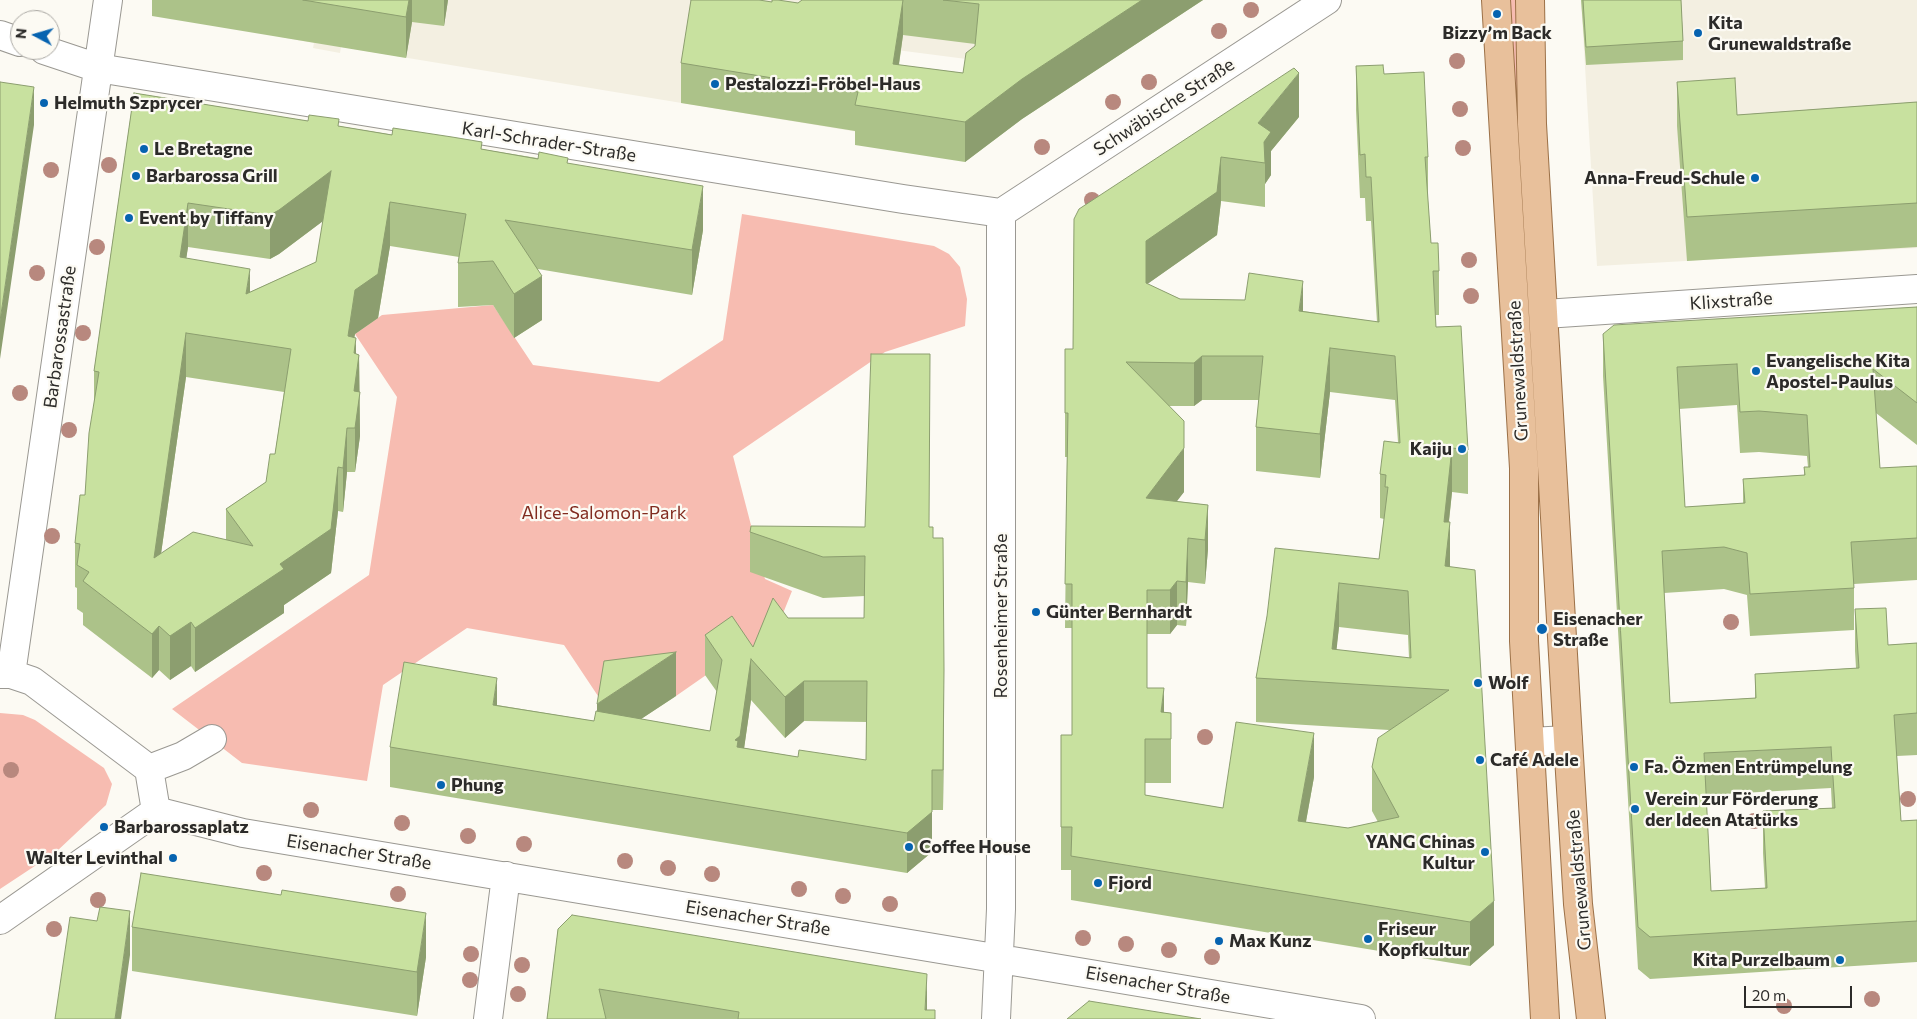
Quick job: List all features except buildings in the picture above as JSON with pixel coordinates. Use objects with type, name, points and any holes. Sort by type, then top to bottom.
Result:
[{"type":"main road","name":"Grunewaldstraße","points":[[1530,0],[1532,124],[1545,314],[1568,740],[1578,904],[1591,1019]]},
{"type":"main road","name":"Grunewaldstraße","points":[[1493,3],[1524,468],[1524,640],[1545,1019]]},
{"type":"street","name":"Barbarossastraße","points":[[5,674],[108,0]]},
{"type":"street","name":"Schwäbische Straße","points":[[1001,214],[1327,0]]},
{"type":"street","name":"Karl-Schrader-Straße","points":[[60,55],[98,68],[903,200],[1001,214]]},
{"type":"street","name":"Rosenheimer Straße","points":[[996,1019],[999,958],[1001,214]]},
{"type":"street","name":"Klixstraße","points":[[1545,314],[1917,289]]},
{"type":"street","points":[[0,920],[156,811],[149,770],[32,681],[5,674]]},
{"type":"street","points":[[149,770],[183,756],[212,739]]},
{"type":"street","points":[[1530,742],[1568,740]]},
{"type":"street","name":"Eisenacher Straße","points":[[156,811],[243,832],[1362,1019]]},
{"type":"street","points":[[488,1019],[506,876]]},
{"type":"shaded area","name":"Pestalozzi-Fröbel-Haus","points":[[287,0],[1022,0],[982,61],[881,48],[858,132],[341,47],[340,53],[313,48],[314,43],[280,37]]},
{"type":"shaded area","name":"Anna-Freud-Schule","points":[[1581,0],[1917,0],[1917,248],[1597,266]]},
{"type":"green space","points":[[1509,0],[1516,0],[1533,329],[1528,330]]},
{"type":"green space","name":"Alice-Salomon-Park","points":[[742,214],[934,246],[949,254],[960,267],[967,299],[965,326],[885,352],[733,456],[765,579],[792,591],[753,688],[732,657],[676,696],[604,705],[564,645],[467,628],[383,685],[367,781],[242,763],[172,709],[369,575],[397,397],[355,334],[382,315],[493,305],[533,365],[659,382],[723,340]]},
{"type":"green space","points":[[0,713],[23,715],[35,720],[104,768],[112,784],[106,805],[56,852],[0,889]]},
{"type":"place","name":"Bizzy’m Back","points":[[1497,14]]},
{"type":"place","name":"Kita Grunewaldstraße","points":[[1698,33]]},
{"type":"place","name":"Pestalozzi-Fröbel-Haus","points":[[715,84]]},
{"type":"place","name":"Helmuth Szprycer","points":[[44,103]]},
{"type":"place","name":"Le Bretagne","points":[[144,149]]},
{"type":"place","name":"Barbarossa Grill","points":[[136,176]]},
{"type":"place","name":"Anna-Freud-Schule","points":[[1755,178]]},
{"type":"place","name":"Event by Tiffany","points":[[129,218]]},
{"type":"place","name":"Evangelische Kita Apostel-Paulus","points":[[1756,371]]},
{"type":"place","name":"Kaiju","points":[[1462,449]]},
{"type":"place","name":"Günter Bernhardt","points":[[1036,612]]},
{"type":"place","name":"Eisenacher Straße","points":[[1542,629]]},
{"type":"place","name":"Wolf","points":[[1478,683]]},
{"type":"place","name":"Café Adele","points":[[1480,760]]},
{"type":"place","name":"Fa. Özmen Entrümpelung","points":[[1634,767]]},
{"type":"place","name":"Phung","points":[[441,785]]},
{"type":"place","name":"Verein zur Förderung der Ideen Atatürks","points":[[1635,809]]},
{"type":"place","name":"Barbarossaplatz","points":[[104,827]]},
{"type":"place","name":"Coffee House","points":[[909,847]]},
{"type":"place","name":"YANG Chinas Kultur","points":[[1485,852]]},
{"type":"place","name":"Walter Levinthal","points":[[173,858]]},
{"type":"place","name":"Fjord","points":[[1098,883]]},
{"type":"place","name":"Friseur Kopfkultur","points":[[1368,939]]},
{"type":"place","name":"Max Kunz","points":[[1219,941]]},
{"type":"place","name":"Kita Purzelbaum","points":[[1840,960]]}]
